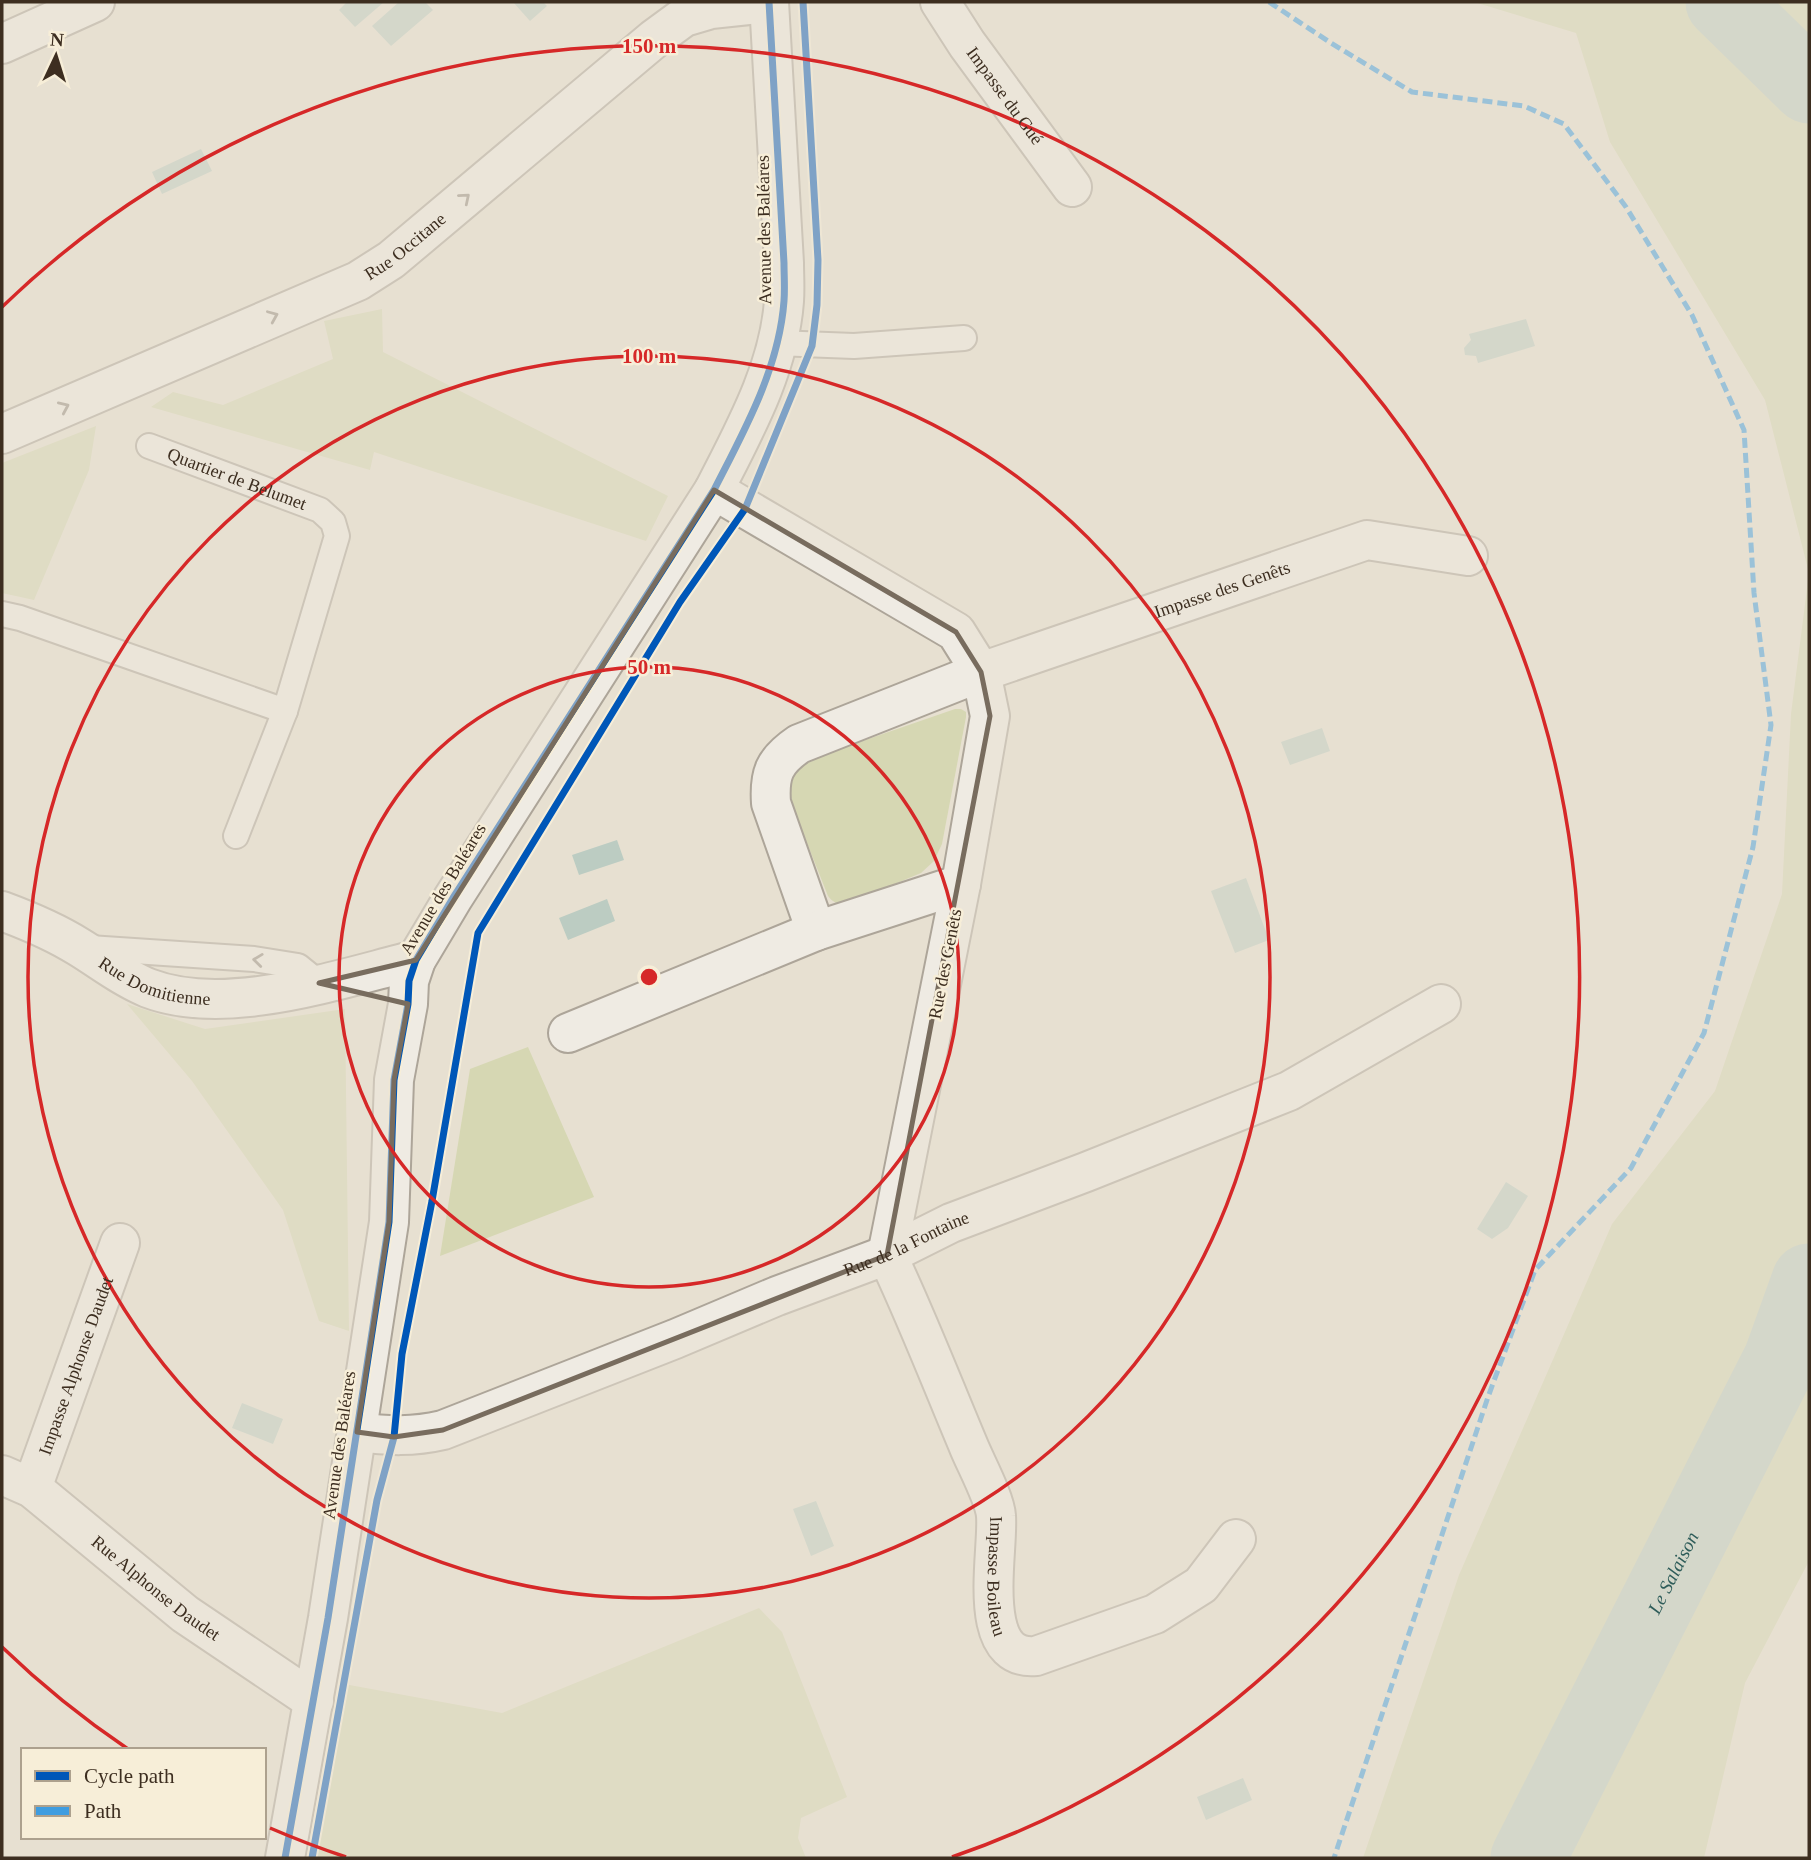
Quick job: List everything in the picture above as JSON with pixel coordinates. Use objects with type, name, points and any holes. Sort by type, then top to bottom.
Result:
[{"type":"street","points":[[2,44],[95,2]]},
{"type":"street","name":"Avenue des Baléares","points":[[285,1858],[314,1701],[389,1222],[394,1080],[410,981],[416,960],[453,898],[715,490],[751,418],[767,376],[784,302],[769,2]]},
{"type":"street","name":"Rue Occitane","points":[[2,434],[358,281],[391,260],[654,39],[684,17],[711,9],[769,2]]},
{"type":"street","name":"Impasse du Gué","points":[[940,2],[967,44],[1072,187]]},
{"type":"street","name":"Rue des Genêts","points":[[715,490],[956,632],[981,672],[990,716],[961,884],[887,1255]]},
{"type":"street","name":"Impasse des Genêts","points":[[981,672],[1367,540],[1468,556]]},
{"type":"street","points":[[816,931],[771,803],[770,784],[776,766],[785,754],[799,744],[981,672]]},
{"type":"street","points":[[568,1032],[816,931],[961,884]]},
{"type":"street","name":"Rue Domitienne","points":[[2,911],[42,926],[80,947],[116,972],[148,988],[180,997],[248,998],[416,960]]},
{"type":"street","name":"Rue Domitienne","points":[[319,983],[408,1004]]},
{"type":"street","name":"Rue de la Fontaine","points":[[357,1432],[405,1436],[443,1430],[675,1339],[777,1296],[887,1255],[951,1223],[1289,1091],[1441,1004]]},
{"type":"street","name":"Impasse Alphonse Daudet","points":[[17,1481],[120,1243]]},
{"type":"street","name":"Impasse Boileau","points":[[887,1255],[996,1513],[995,1613],[1001,1639],[1015,1654],[1024,1657],[1036,1656],[1155,1614],[1201,1585],[1236,1539]]},
{"type":"street","name":"Rue Alphonse Daudet","points":[[17,1481],[185,1614],[314,1701]]},
{"type":"lane","points":[[776,343],[854,346],[964,338]]},
{"type":"lane","name":"Quartier de Belumet","points":[[149,446],[320,510],[333,522],[337,536],[285,711],[236,836]]},
{"type":"lane","points":[[2,614],[285,711]]},
{"type":"highlighted area","points":[[714,490],[956,632],[981,672],[990,716],[887,1255],[443,1430],[394,1437],[357,1432],[389,1222],[394,1080],[408,1004],[319,983],[416,960]]},
{"type":"green space","points":[[1474,2],[1809,2],[1809,573],[1765,400],[1610,142],[1576,33]]},
{"type":"green space","points":[[382,309],[383,352],[668,496],[646,541],[374,452],[370,470],[151,407],[173,392],[223,405],[333,359],[324,321]]},
{"type":"green space","points":[[96,426],[89,470],[34,600],[2,593],[2,463]]},
{"type":"green space","points":[[1809,573],[1809,1561],[1745,1683],[1704,1858],[1363,1858],[1459,1575],[1612,1224],[1715,1091],[1782,894],[1791,714]]},
{"type":"green space","points":[[955,709],[966,712],[966,717],[942,844],[934,861],[921,873],[854,901],[843,904],[834,902],[828,896],[786,790],[793,765]]},
{"type":"green space","points":[[127,1004],[205,1029],[345,1009],[349,1331],[319,1321],[283,1210],[192,1081]]},
{"type":"green space","points":[[528,1047],[594,1197],[440,1256],[470,1069]]},
{"type":"green space","points":[[759,1608],[782,1632],[847,1797],[801,1818],[798,1838],[806,1858],[312,1858],[344,1684],[502,1713]]},
{"type":"shaded area","points":[[347,2],[384,2],[355,27],[339,10]]},
{"type":"shaded area","points":[[399,2],[425,2],[433,10],[391,46],[372,26]]},
{"type":"shaded area","points":[[513,2],[543,2],[547,6],[530,21]]},
{"type":"shaded area","points":[[201,149],[212,171],[162,194],[152,172]]},
{"type":"shaded area","points":[[1526,319],[1535,346],[1478,363],[1476,356],[1465,355],[1464,348],[1471,340],[1469,334]]},
{"type":"shaded area","points":[[1322,728],[1330,751],[1290,765],[1281,742]]},
{"type":"shaded area","points":[[617,840],[624,860],[579,875],[572,855]]},
{"type":"shaded area","points":[[1246,878],[1269,940],[1235,953],[1211,891]]},
{"type":"shaded area","points":[[607,899],[615,921],[568,940],[559,918]]},
{"type":"shaded area","points":[[1506,1182],[1528,1196],[1508,1228],[1492,1239],[1477,1229]]},
{"type":"shaded area","points":[[242,1403],[283,1419],[273,1444],[232,1428]]},
{"type":"shaded area","points":[[816,1501],[834,1546],[811,1556],[793,1509]]},
{"type":"shaded area","points":[[1243,1778],[1252,1800],[1206,1820],[1197,1797]]},
{"type":"waterway","name":"Le Salaison","points":[[1723,2],[1809,86]]},
{"type":"waterway","name":"Le Salaison","points":[[1528,1858],[1781,1359],[1809,1281]]},
{"type":"marked path","points":[[1269,2],[1412,92],[1524,106],[1564,124],[1626,207],[1692,315],[1744,430],[1754,593],[1771,725],[1753,847],[1704,1033],[1631,1168],[1535,1270],[1488,1397],[1334,1858]]},
{"type":"cycle path","points":[[285,1858],[328,1618],[389,1222],[394,1080],[408,1004],[409,981],[416,960],[453,898],[714,490],[768,375],[781,326],[784,301],[769,2]]},
{"type":"cycle path","points":[[312,1858],[377,1500],[394,1437],[402,1354],[432,1201],[478,933],[680,602],[745,509],[812,346],[817,305],[818,260],[803,2]]}]
